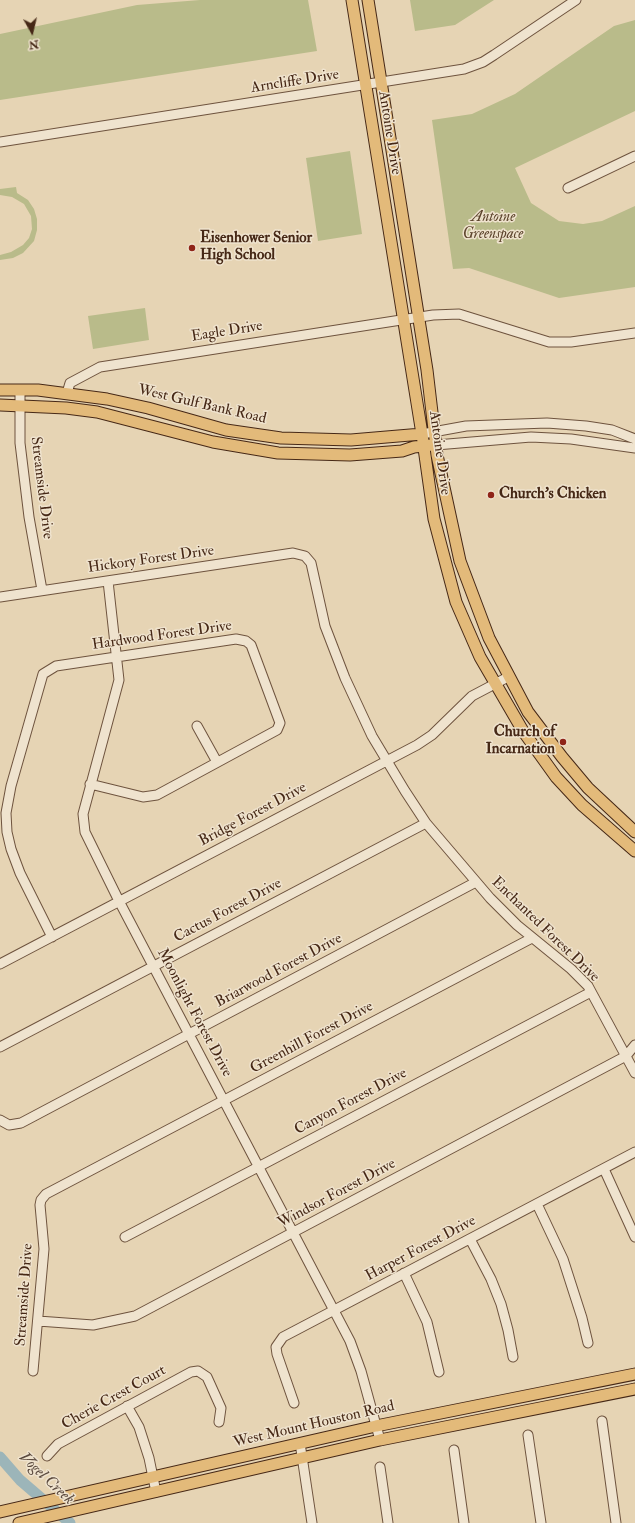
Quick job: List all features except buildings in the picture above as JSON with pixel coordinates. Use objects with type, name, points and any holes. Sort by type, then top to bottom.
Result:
[{"type":"main road","name":"Antoine Drive","points":[[352,0],[424,445],[434,519],[451,588],[468,632],[494,683],[523,731],[556,776],[582,805],[631,848]]},
{"type":"main road","name":"Antoine Drive","points":[[368,0],[419,317],[443,488],[460,561],[486,631],[508,677],[528,712],[588,788],[635,832]]},
{"type":"main road","points":[[374,136],[389,134]]},
{"type":"main road","points":[[381,181],[396,179]]},
{"type":"main road","name":"West Gulf Bank Road","points":[[0,390],[67,393],[119,402],[226,430],[281,438],[326,441],[422,434]]},
{"type":"main road","points":[[114,416],[119,402]]},
{"type":"main road","name":"West Gulf Bank Road","points":[[0,405],[66,408],[114,416],[248,449],[323,456],[370,454],[402,450],[424,445],[436,445]]},
{"type":"main road","points":[[369,439],[370,454]]},
{"type":"main road","points":[[323,456],[326,441]]},
{"type":"main road","name":"West Mount Houston Road","points":[[0,1512],[376,1426],[635,1374]]},
{"type":"main road","name":"West Mount Houston Road","points":[[19,1523],[303,1459],[380,1440],[635,1389]]},
{"type":"street","name":"Arncliffe Drive","points":[[0,142],[455,71],[474,66],[494,55],[576,0]]},
{"type":"street","points":[[568,188],[635,156]]},
{"type":"street","name":"Eagle Drive","points":[[67,393],[70,383],[100,367],[419,317],[459,314],[549,342],[570,342],[635,333]]},
{"type":"street","name":"Streamside Drive","points":[[20,390],[20,450],[29,517],[42,590]]},
{"type":"street","points":[[531,423],[531,437]]},
{"type":"street","name":"West Gulf Bank Road","points":[[422,434],[435,433],[466,426],[531,423],[586,426],[612,430],[635,439]]},
{"type":"street","name":"West Gulf Bank Road","points":[[436,445],[531,437],[572,439],[635,448]]},
{"type":"street","name":"Hickory Forest Drive","points":[[0,597],[293,553],[305,556]]},
{"type":"street","name":"Enchanted Forest Drive","points":[[305,556],[312,563],[325,626],[339,665],[359,710],[387,760],[426,823],[476,882],[532,938],[571,969],[591,992],[635,1073]]},
{"type":"street","name":"Moonlight Forest Drive","points":[[108,581],[119,680],[83,814],[85,832],[118,901],[260,1166],[335,1311],[355,1353],[380,1440]]},
{"type":"street","name":"Hardwood Forest Drive","points":[[52,937],[20,873],[11,849],[7,832],[6,813],[11,786],[43,674],[56,666],[236,639],[246,641],[253,648],[280,723],[277,730],[217,762]]},
{"type":"street","name":"Bridge Forest Drive","points":[[0,964],[430,737],[462,704],[494,683],[508,677]]},
{"type":"street","points":[[90,784],[143,797],[157,795],[217,762],[197,726]]},
{"type":"street","name":"Cactus Forest Drive","points":[[0,1047],[426,823]]},
{"type":"street","points":[[631,848],[635,835]]},
{"type":"street","name":"Briarwood Forest Drive","points":[[0,1120],[9,1125],[21,1123],[476,882]]},
{"type":"street","name":"Greenhill Forest Drive","points":[[42,1198],[46,1194],[224,1099],[532,938]]},
{"type":"street","name":"Canyon Forest Drive","points":[[125,1237],[591,992]]},
{"type":"street","name":"Windsor Forest Drive","points":[[38,1321],[93,1325],[135,1316],[626,1056],[635,1045]]},
{"type":"street","name":"Harper Forest Drive","points":[[294,1403],[276,1347],[283,1337],[635,1152]]},
{"type":"street","points":[[604,1169],[635,1237]]},
{"type":"street","name":"Streamside Drive","points":[[33,1370],[44,1249],[40,1212],[42,1198]]},
{"type":"street","points":[[537,1204],[563,1259],[582,1318],[588,1343]]},
{"type":"street","points":[[470,1239],[491,1280],[501,1304],[513,1356]]},
{"type":"street","points":[[404,1273],[427,1322],[439,1372]]},
{"type":"street","name":"Cherie Crest Court","points":[[47,1456],[58,1444],[191,1372],[198,1371],[207,1377],[221,1408],[219,1422]]},
{"type":"street","points":[[127,1406],[139,1427],[149,1458],[156,1492]]},
{"type":"street","points":[[602,1421],[616,1523]]},
{"type":"street","points":[[528,1435],[541,1523]]},
{"type":"street","points":[[300,1443],[312,1523]]},
{"type":"street","points":[[454,1450],[464,1523]]},
{"type":"street","points":[[380,1467],[388,1523]]},
{"type":"green space","points":[[200,0],[308,0],[317,51],[0,100],[0,34],[137,5]]},
{"type":"green space","points":[[410,0],[494,0],[455,25],[415,31]]},
{"type":"green space","name":"Antoine Greenspace","points":[[635,20],[635,111],[515,168],[531,203],[559,221],[583,224],[602,221],[635,206],[635,287],[559,298],[469,268],[453,269],[432,120],[472,114],[515,94],[614,26]]},
{"type":"green space","points":[[350,151],[362,234],[318,241],[306,158]]},
{"type":"green space","points":[[16,187],[17,193],[28,200],[34,209],[37,219],[37,230],[34,241],[23,253],[13,258],[0,260],[0,255],[11,252],[23,245],[29,238],[32,229],[31,216],[24,204],[12,197],[0,195],[0,189]]},
{"type":"green space","points":[[145,308],[149,340],[93,349],[88,316]]},
{"type":"waterway","name":"Vogel Creek","points":[[0,1457],[20,1480],[70,1523]]},
{"type":"place","name":"Eisenhower Senior High School","points":[[192,248]]},
{"type":"place","name":"Church's Chicken","points":[[491,495]]},
{"type":"place","name":"Church of Incarnation","points":[[563,742]]}]
